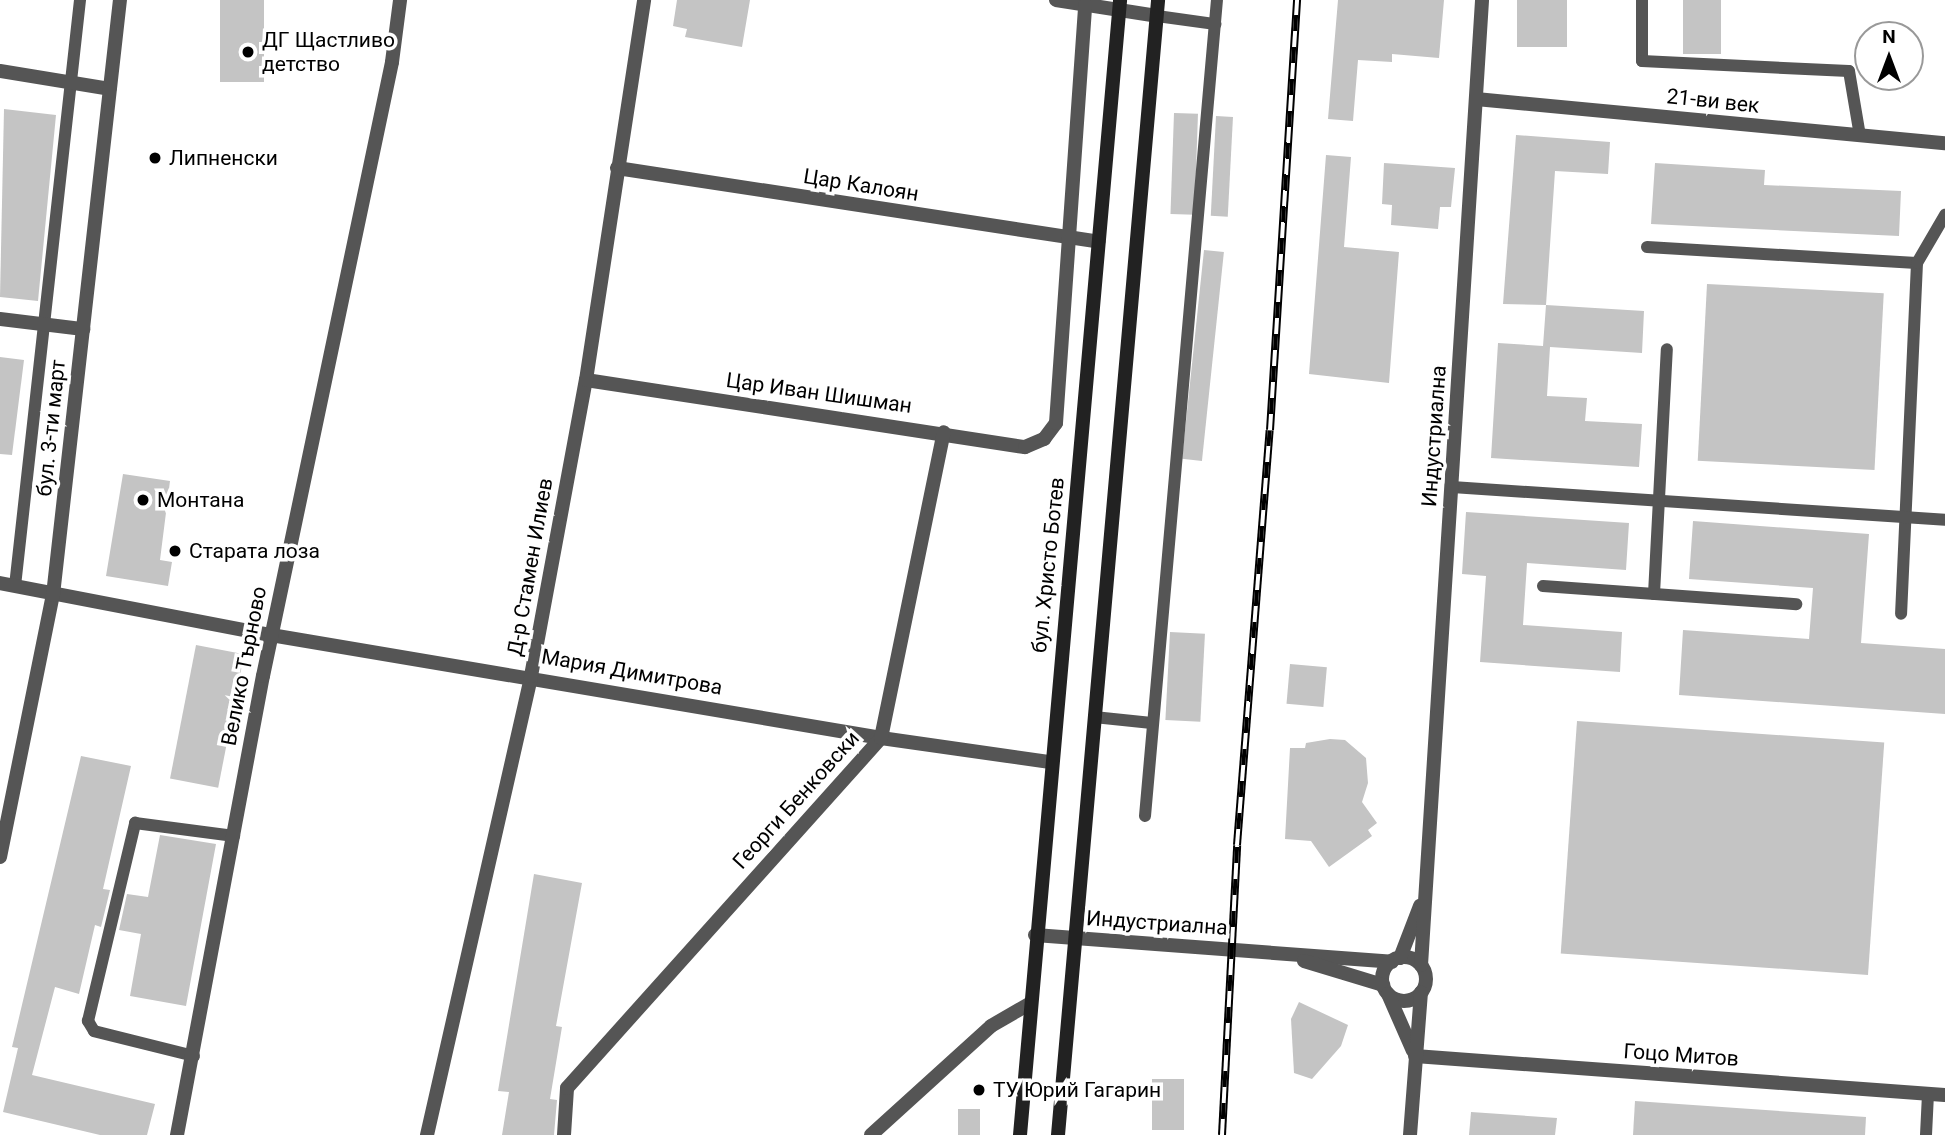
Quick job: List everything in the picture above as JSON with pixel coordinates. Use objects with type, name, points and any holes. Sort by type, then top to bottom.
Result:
[{"type":"main road","points":[[1058,1135],[1158,0]]},
{"type":"main road","name":"бул. Христо Ботев","points":[[1020,1135],[1050,762],[1120,5]]},
{"type":"street","name":"бул. 3-ти март","points":[[0,856],[53,595],[120,0]]},
{"type":"street","name":"Велико Търново","points":[[177,1135],[194,1056],[271,635],[392,62],[400,0]]},
{"type":"street","name":"Д-р Стамен Илиев","points":[[427,1135],[531,676],[586,380],[644,0]]},
{"type":"street","points":[[1056,0],[1085,5],[1120,5],[1157,16]]},
{"type":"street","name":"Индустриална","points":[[1421,965],[1482,0]]},
{"type":"street","points":[[1067,238],[1085,5]]},
{"type":"street","points":[[0,71],[110,89]]},
{"type":"street","name":"21-ви век","points":[[1476,99],[1945,143]]},
{"type":"street","name":"Цар Калоян","points":[[617,168],[1098,242]]},
{"type":"street","name":"Цар Иван Шишман","points":[[586,380],[944,432],[1026,447],[1044,439],[1056,423],[1067,238]]},
{"type":"street","points":[[0,318],[83,329]]},
{"type":"street","name":"Георги Бенковски","points":[[564,1135],[567,1088],[881,738],[944,432]]},
{"type":"street","name":"Мария Димитрова","points":[[0,583],[271,635],[531,676],[881,738],[1050,762]]},
{"type":"street","name":"Индустриална","points":[[1035,935],[1396,960],[1428,874]]},
{"type":"street","name":"Индустриална","points":[[1276,953],[1386,989]]},
{"type":"street","points":[[1410,1135],[1415,1056],[1422,992],[1426,979],[1421,965],[1396,960],[1384,972],[1386,989],[1415,1056]]},
{"type":"street","points":[[1386,989],[1405,1001],[1422,992]]},
{"type":"street","points":[[871,1135],[991,1026],[1029,1004]]},
{"type":"street","name":"Гоцо Митов","points":[[1415,1056],[1945,1095]]},
{"type":"lane","points":[[15,586],[80,0]]},
{"type":"lane","points":[[1145,816],[1217,0]]},
{"type":"lane","points":[[1642,0],[1642,61],[1849,71],[1860,136]]},
{"type":"lane","points":[[1157,16],[1215,24]]},
{"type":"lane","points":[[1901,614],[1908,517],[1917,263],[1945,215]]},
{"type":"lane","points":[[1647,247],[1917,263]]},
{"type":"lane","points":[[1654,594],[1667,349]]},
{"type":"lane","points":[[1452,487],[1945,520]]},
{"type":"lane","points":[[1543,586],[1796,604]]},
{"type":"lane","points":[[1094,717],[1152,723]]},
{"type":"lane","points":[[194,1056],[94,1031],[88,1021],[135,823],[234,836]]},
{"type":"lane","points":[[1926,1135],[1928,1094]]},
{"type":"building","points":[[220,0],[264,0],[264,82],[220,82]]},
{"type":"building","points":[[677,0],[750,0],[742,47],[685,37],[687,29],[673,26]]},
{"type":"building","points":[[1338,0],[1444,0],[1439,58],[1392,54],[1392,62],[1358,60],[1353,121],[1328,119]]},
{"type":"building","points":[[1517,0],[1567,0],[1567,47],[1517,47]]},
{"type":"building","points":[[1683,0],[1721,0],[1721,54],[1683,54]]},
{"type":"building","points":[[4,109],[56,115],[38,301],[0,297]]},
{"type":"building","points":[[1174,113],[1198,114],[1194,215],[1170,214]]},
{"type":"building","points":[[1216,116],[1233,117],[1228,217],[1211,216]]},
{"type":"building","points":[[1516,135],[1610,142],[1608,174],[1555,171],[1546,305],[1503,304]]},
{"type":"building","points":[[1326,155],[1351,157],[1344,247],[1399,252],[1389,383],[1309,374]]},
{"type":"building","points":[[1384,163],[1455,168],[1451,207],[1440,207],[1438,229],[1391,225],[1392,205],[1382,204]]},
{"type":"building","points":[[1655,163],[1765,170],[1764,185],[1901,191],[1899,236],[1651,224]]},
{"type":"building","points":[[1204,250],[1224,252],[1202,461],[1182,459]]},
{"type":"building","points":[[1707,284],[1884,293],[1874,470],[1698,461]]},
{"type":"building","points":[[1546,305],[1644,311],[1642,353],[1550,347],[1547,396],[1587,398],[1585,421],[1642,424],[1639,467],[1491,458],[1498,343],[1543,346]]},
{"type":"building","points":[[0,357],[24,360],[12,455],[0,454]]},
{"type":"building","points":[[123,474],[170,481],[160,560],[172,562],[168,586],[106,576]]},
{"type":"building","points":[[1466,512],[1629,523],[1626,570],[1527,563],[1523,625],[1622,632],[1620,672],[1480,662],[1486,576],[1462,574]]},
{"type":"building","points":[[1693,521],[1869,534],[1861,643],[1945,649],[1945,714],[1679,695],[1683,630],[1809,639],[1813,588],[1689,579]]},
{"type":"building","points":[[1170,632],[1205,634],[1200,722],[1165,720]]},
{"type":"building","points":[[196,645],[244,654],[218,788],[170,779]]},
{"type":"building","points":[[1290,664],[1327,667],[1323,707],[1287,704]]},
{"type":"building","points":[[1577,721],[1884,742],[1868,975],[1561,953]]},
{"type":"building","points":[[1330,739],[1345,740],[1366,758],[1368,783],[1362,802],[1377,823],[1368,830],[1372,836],[1329,867],[1311,841],[1285,839],[1290,748],[1305,748],[1306,743]]},
{"type":"building","points":[[81,756],[131,766],[103,889],[110,890],[101,927],[95,925],[79,994],[55,987],[32,1075],[155,1104],[147,1135],[100,1135],[3,1112],[18,1048],[12,1047]]},
{"type":"building","points":[[160,835],[216,844],[186,1006],[130,996],[141,934],[119,930],[127,894],[148,897]]},
{"type":"building","points":[[534,874],[582,883],[556,1026],[562,1027],[550,1099],[557,1100],[554,1135],[502,1135],[509,1092],[498,1091]]},
{"type":"building","points":[[1299,1002],[1348,1025],[1341,1046],[1312,1079],[1294,1073],[1291,1019]]},
{"type":"building","points":[[1152,1079],[1184,1079],[1184,1130],[1152,1130]]},
{"type":"building","points":[[1635,1101],[1866,1117],[1865,1135],[1633,1135]]},
{"type":"building","points":[[958,1109],[980,1109],[980,1135],[958,1135]]},
{"type":"building","points":[[1471,1112],[1557,1118],[1555,1135],[1469,1135]]},
{"type":"railway","points":[[1222,1135],[1237,845],[1270,430],[1297,0]]},
{"type":"place","name":"ДГ Щастливо детство","points":[[248,52]]},
{"type":"place","name":"Липненски","points":[[155,158]]},
{"type":"place","name":"Монтана","points":[[143,500]]},
{"type":"place","name":"Старата лоза","points":[[175,551]]},
{"type":"place","name":"ТУ Юрий Гагарин","points":[[979,1090]]}]
